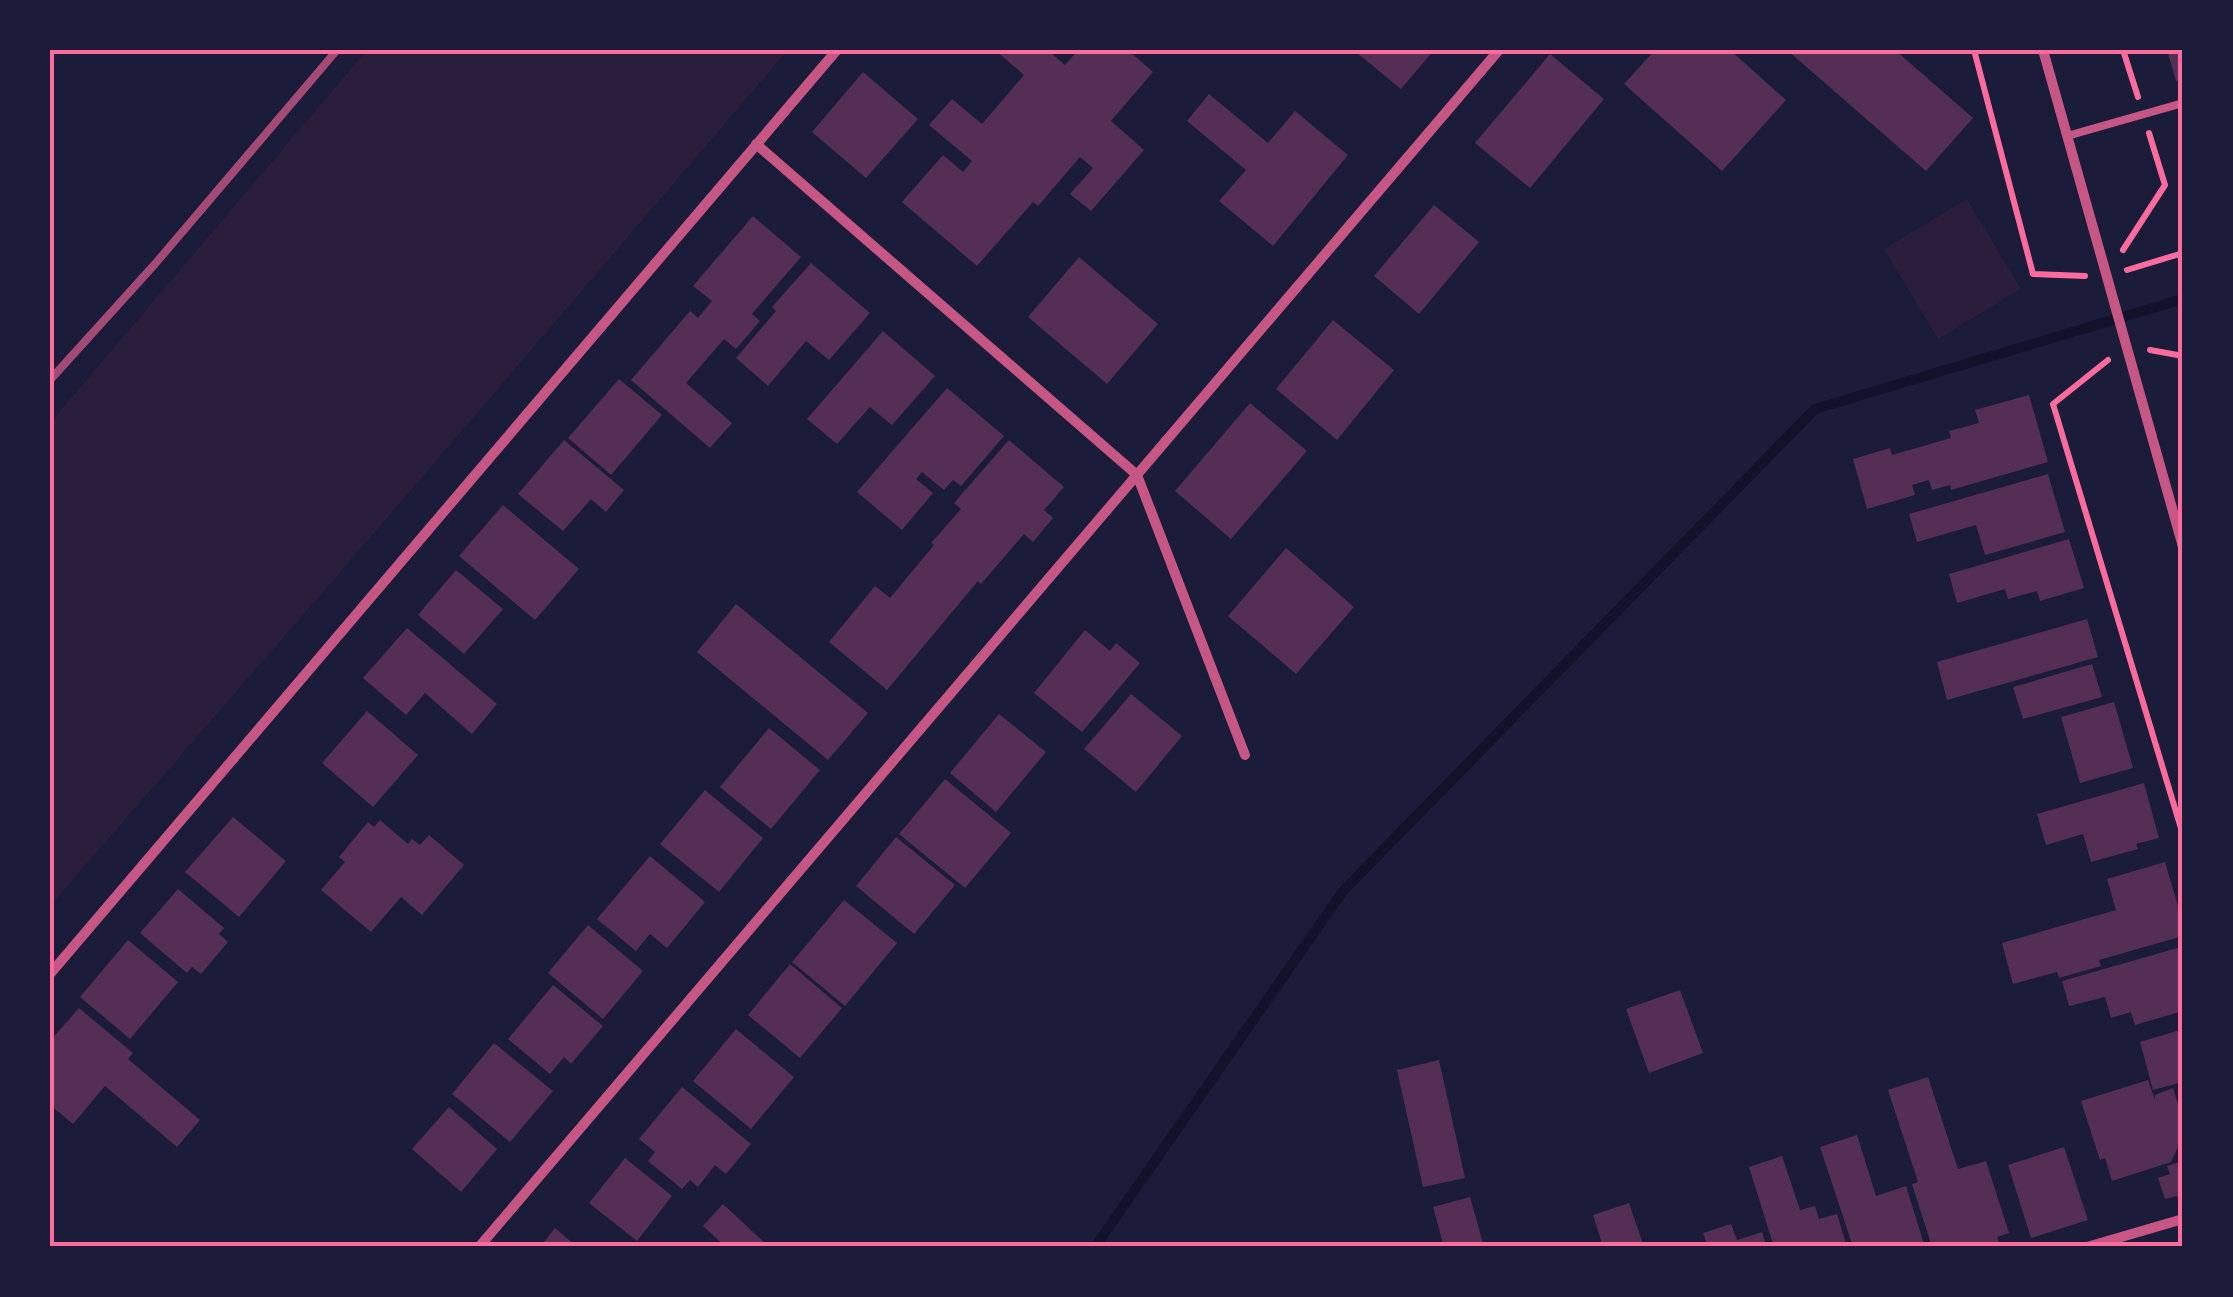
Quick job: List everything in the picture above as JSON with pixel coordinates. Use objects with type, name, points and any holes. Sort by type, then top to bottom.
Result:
[{"type":"street","points":[[50,974],[837,50]]},
{"type":"street","points":[[480,1247],[1499,50]]},
{"type":"street","points":[[2043,50],[2183,547]]},
{"type":"street","points":[[756,144],[1137,475],[1244,755]]},
{"type":"street","points":[[2087,1247],[2183,1219]]},
{"type":"lane","points":[[2067,136],[2183,103]]},
{"type":"path","points":[[1974,50],[2033,274],[2106,277],[2183,253]]},
{"type":"path","points":[[2106,277],[2165,185],[2123,50]]},
{"type":"path","points":[[2125,346],[2053,404],[2183,835]]},
{"type":"shaded area","points":[[367,50],[788,50],[50,906],[50,423]]},
{"type":"shaded area","points":[[1967,199],[2021,289],[1938,339],[1884,249]]},
{"type":"building","points":[[995,50],[1048,50],[1065,65],[1078,50],[1128,50],[1153,72],[1111,121],[1144,150],[1091,211],[1070,194],[1093,168],[1080,157],[1038,206],[1033,202],[977,266],[902,202],[943,155],[963,172],[972,161],[929,125],[952,99],[982,124],[1024,75]]},
{"type":"building","points":[[1434,50],[1401,89],[1357,53]]},
{"type":"building","points":[[1655,50],[1730,50],[1786,100],[1722,171],[1624,84]]},
{"type":"building","points":[[1787,50],[1895,50],[1973,118],[1926,171]]},
{"type":"building","points":[[2167,50],[2183,50],[2183,79],[2176,81]]},
{"type":"building","points":[[1550,54],[1604,99],[1530,188],[1475,143]]},
{"type":"building","points":[[863,72],[918,119],[866,178],[812,132]]},
{"type":"building","points":[[1209,94],[1268,143],[1295,111],[1348,155],[1273,246],[1219,201],[1246,170],[1187,121]]},
{"type":"building","points":[[1434,205],[1479,242],[1419,314],[1374,276]]},
{"type":"building","points":[[753,216],[801,257],[752,314],[760,321],[736,349],[724,339],[686,383],[732,423],[710,448],[631,380],[690,311],[698,318],[712,301],[693,286]]},
{"type":"building","points":[[1079,257],[1158,324],[1107,384],[1028,317]]},
{"type":"building","points":[[811,263],[870,313],[829,360],[806,341],[768,386],[736,358],[776,311],[772,307]]},
{"type":"building","points":[[1333,320],[1394,370],[1337,440],[1276,389]]},
{"type":"building","points":[[883,331],[935,376],[892,425],[870,407],[837,444],[807,419]]},
{"type":"building","points":[[619,379],[662,415],[611,475],[568,438]]},
{"type":"building","points":[[947,388],[1004,436],[961,486],[953,480],[944,490],[922,472],[916,479],[933,493],[902,530],[857,492]]},
{"type":"building","points":[[2029,395],[2048,462],[1951,490],[1950,485],[1932,490],[1929,480],[1912,485],[1915,495],[1867,509],[1853,459],[1890,448],[1892,455],[1951,438],[1949,431],[1979,423],[1975,410]]},
{"type":"building","points":[[1250,403],[1307,451],[1231,539],[1175,491]]},
{"type":"building","points":[[564,440],[624,490],[606,512],[591,499],[563,531],[518,494]]},
{"type":"building","points":[[1009,440],[1064,487],[1044,510],[1053,518],[1033,542],[1024,534],[981,584],[978,581],[887,690],[829,642],[875,586],[890,598],[961,509],[954,503]]},
{"type":"building","points":[[2048,474],[2065,532],[1985,555],[1976,525],[1917,542],[1909,514]]},
{"type":"building","points":[[503,505],[579,569],[535,620],[459,556]]},
{"type":"building","points":[[2069,539],[2084,588],[2040,601],[2037,591],[2008,599],[2005,589],[1957,603],[1949,574]]},
{"type":"building","points":[[1286,548],[1354,607],[1296,674],[1228,616]]},
{"type":"building","points":[[456,570],[503,609],[464,654],[418,615]]},
{"type":"building","points":[[736,604],[868,713],[828,760],[697,652]]},
{"type":"building","points":[[2087,619],[2098,657],[1947,700],[1937,662]]},
{"type":"building","points":[[407,628],[497,704],[472,734],[425,693],[406,715],[363,678]]},
{"type":"building","points":[[1085,630],[1110,651],[1116,643],[1140,663],[1082,732],[1034,693]]},
{"type":"building","points":[[2092,664],[2102,697],[2023,719],[2013,687]]},
{"type":"building","points":[[1131,694],[1182,736],[1136,792],[1084,749]]},
{"type":"building","points":[[2114,702],[2133,768],[2080,783],[2061,717]]},
{"type":"building","points":[[367,711],[418,755],[373,807],[322,763]]},
{"type":"building","points":[[999,714],[1046,752],[996,812],[950,773]]},
{"type":"building","points":[[769,728],[820,770],[771,829],[720,787]]},
{"type":"building","points":[[945,779],[1011,833],[965,888],[899,834]]},
{"type":"building","points":[[2144,783],[2159,838],[2136,844],[2138,849],[2091,862],[2083,834],[2046,845],[2037,814]]},
{"type":"building","points":[[705,790],[763,838],[719,892],[660,844]]},
{"type":"building","points":[[233,817],[286,861],[239,917],[185,872]]},
{"type":"building","points":[[380,820],[408,844],[412,839],[420,845],[429,835],[464,865],[422,915],[401,897],[371,932],[321,890],[345,862],[339,857],[368,822],[374,827]]},
{"type":"building","points":[[896,837],[955,885],[914,934],[856,886]]},
{"type":"building","points":[[650,856],[705,902],[667,948],[650,934],[636,951],[597,919]]},
{"type":"building","points":[[2165,862],[2183,923],[2183,936],[2099,960],[2101,966],[2059,978],[2057,972],[2013,984],[2002,943],[2116,910],[2107,879]]},
{"type":"building","points":[[178,889],[224,928],[219,934],[228,942],[201,974],[192,967],[187,973],[140,933]]},
{"type":"building","points":[[844,900],[897,943],[845,1006],[792,962]]},
{"type":"building","points":[[588,925],[643,971],[603,1019],[548,973]]},
{"type":"building","points":[[128,940],[178,982],[130,1039],[80,997]]},
{"type":"building","points":[[2181,947],[2183,1011],[2135,1025],[2131,1012],[2111,1018],[2105,997],[2069,1006],[2062,981]]},
{"type":"building","points":[[790,964],[842,1008],[800,1058],[748,1015]]},
{"type":"building","points":[[553,985],[603,1026],[571,1064],[564,1057],[550,1074],[508,1039]]},
{"type":"building","points":[[1680,990],[1703,1053],[1649,1073],[1626,1009]]},
{"type":"building","points":[[79,1008],[133,1053],[128,1059],[200,1120],[177,1147],[105,1086],[73,1124],[50,1105],[50,1071],[54,1067],[50,1064],[50,1041]]},
{"type":"building","points":[[736,1029],[794,1077],[751,1129],[693,1081]]},
{"type":"building","points":[[2183,1029],[2183,1082],[2153,1090],[2140,1042]]},
{"type":"building","points":[[494,1043],[553,1091],[510,1142],[452,1094]]},
{"type":"building","points":[[1439,1060],[1465,1178],[1423,1187],[1397,1070]]},
{"type":"building","points":[[1928,1077],[1958,1169],[1986,1161],[2009,1233],[1997,1237],[2001,1247],[1932,1247],[1912,1184],[1918,1182],[1888,1090]]},
{"type":"building","points":[[2148,1080],[2155,1100],[2155,1095],[2173,1088],[2183,1120],[2183,1136],[2171,1162],[2112,1181],[2105,1158],[2100,1160],[2081,1101]]},
{"type":"building","points":[[682,1087],[751,1144],[726,1174],[715,1165],[698,1187],[690,1180],[682,1189],[648,1161],[655,1152],[639,1139]]},
{"type":"building","points":[[449,1107],[497,1149],[461,1192],[412,1149]]},
{"type":"building","points":[[1857,1135],[1876,1196],[1906,1186],[1925,1247],[1853,1247],[1820,1147]]},
{"type":"building","points":[[2064,1147],[2088,1220],[2031,1238],[2008,1165]]},
{"type":"building","points":[[1782,1156],[1800,1210],[1815,1206],[1819,1219],[1837,1214],[1847,1247],[1774,1247],[1749,1167]]},
{"type":"building","points":[[625,1158],[672,1196],[637,1241],[589,1203]]},
{"type":"building","points":[[2183,1161],[2183,1200],[2179,1201],[2177,1196],[2165,1199],[2158,1178],[2170,1174],[2167,1166]]},
{"type":"building","points":[[1470,1197],[1484,1247],[1444,1247],[1433,1207]]},
{"type":"building","points":[[1629,1203],[1644,1247],[1603,1247],[1593,1215]]},
{"type":"building","points":[[723,1204],[769,1247],[726,1247],[703,1226]]},
{"type":"building","points":[[1731,1224],[1737,1240],[1762,1232],[1767,1247],[1708,1247],[1703,1233]]},
{"type":"building","points":[[555,1228],[577,1247],[540,1247]]},
{"type":"waterway","points":[[1095,1247],[1343,891],[1815,409],[2183,299]]},
{"type":"railway","points":[[50,380],[155,264],[337,50]]}]
